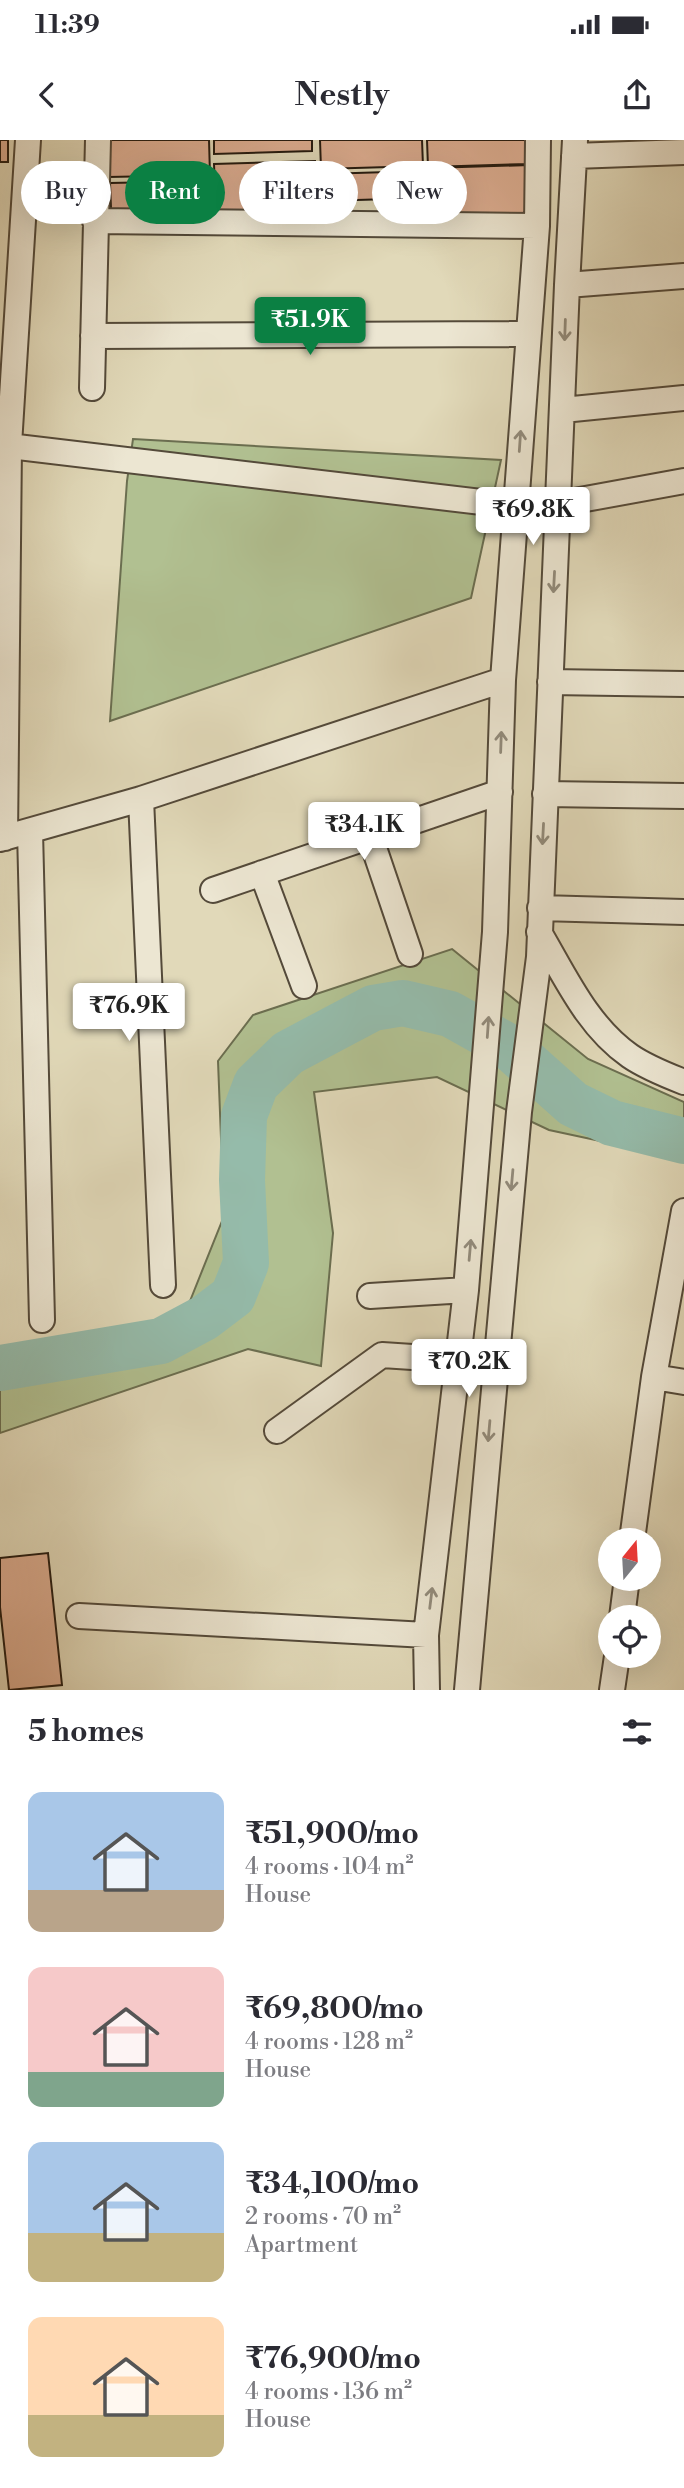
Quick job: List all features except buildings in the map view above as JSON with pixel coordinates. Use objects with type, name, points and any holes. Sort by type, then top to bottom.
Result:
[{"type":"street","points":[[28,140],[5,445],[2,839],[141,799],[503,680]]},
{"type":"street","points":[[96,161],[97,140]]},
{"type":"street","points":[[427,1690],[426,1635],[466,1290],[495,932],[503,680],[537,226],[538,140]]},
{"type":"street","points":[[467,1690],[519,1112],[539,957],[574,148],[684,152]]},
{"type":"street","points":[[111,220],[537,226]]},
{"type":"street","points":[[92,388],[95,224]]},
{"type":"street","points":[[566,285],[684,276]]},
{"type":"street","points":[[93,336],[528,334]]},
{"type":"street","points":[[563,410],[684,398]]},
{"type":"street","points":[[5,445],[515,506],[558,504],[684,481]]},
{"type":"street","points":[[550,682],[683,680]]},
{"type":"street","points":[[213,890],[500,792]]},
{"type":"street","points":[[545,794],[684,796]]},
{"type":"street","points":[[141,799],[163,1285]]},
{"type":"street","points":[[30,831],[43,1320]]},
{"type":"street","points":[[370,836],[410,954]]},
{"type":"street","points":[[262,873],[304,986]]},
{"type":"street","points":[[539,920],[684,912]]},
{"type":"street","points":[[539,920],[579,1001],[593,1021],[631,1057],[684,1083]]},
{"type":"street","points":[[634,1528],[654,1377],[684,1212]]},
{"type":"street","points":[[370,1296],[466,1290]]},
{"type":"street","points":[[277,1431],[382,1355],[458,1360]]},
{"type":"street","points":[[654,1377],[684,1382]]},
{"type":"street","points":[[79,1616],[426,1635]]},
{"type":"street","points":[[612,1690],[615,1668]]},
{"type":"green space","points":[[133,439],[501,460],[471,598],[110,721],[127,481]]},
{"type":"green space","points":[[452,949],[588,1059],[684,1102],[684,1159],[549,1130],[437,1077],[314,1092],[333,1233],[321,1366],[248,1349],[0,1433],[0,1353],[166,1326],[190,1301],[224,1216],[218,1061],[253,1015]]},
{"type":"waterway","points":[[0,1368],[161,1341],[204,1318],[233,1296],[246,1263],[242,1180],[244,1116],[256,1084],[288,1053],[373,1008],[403,1003],[450,1014],[509,1047],[573,1104],[612,1123],[684,1141]]}]
